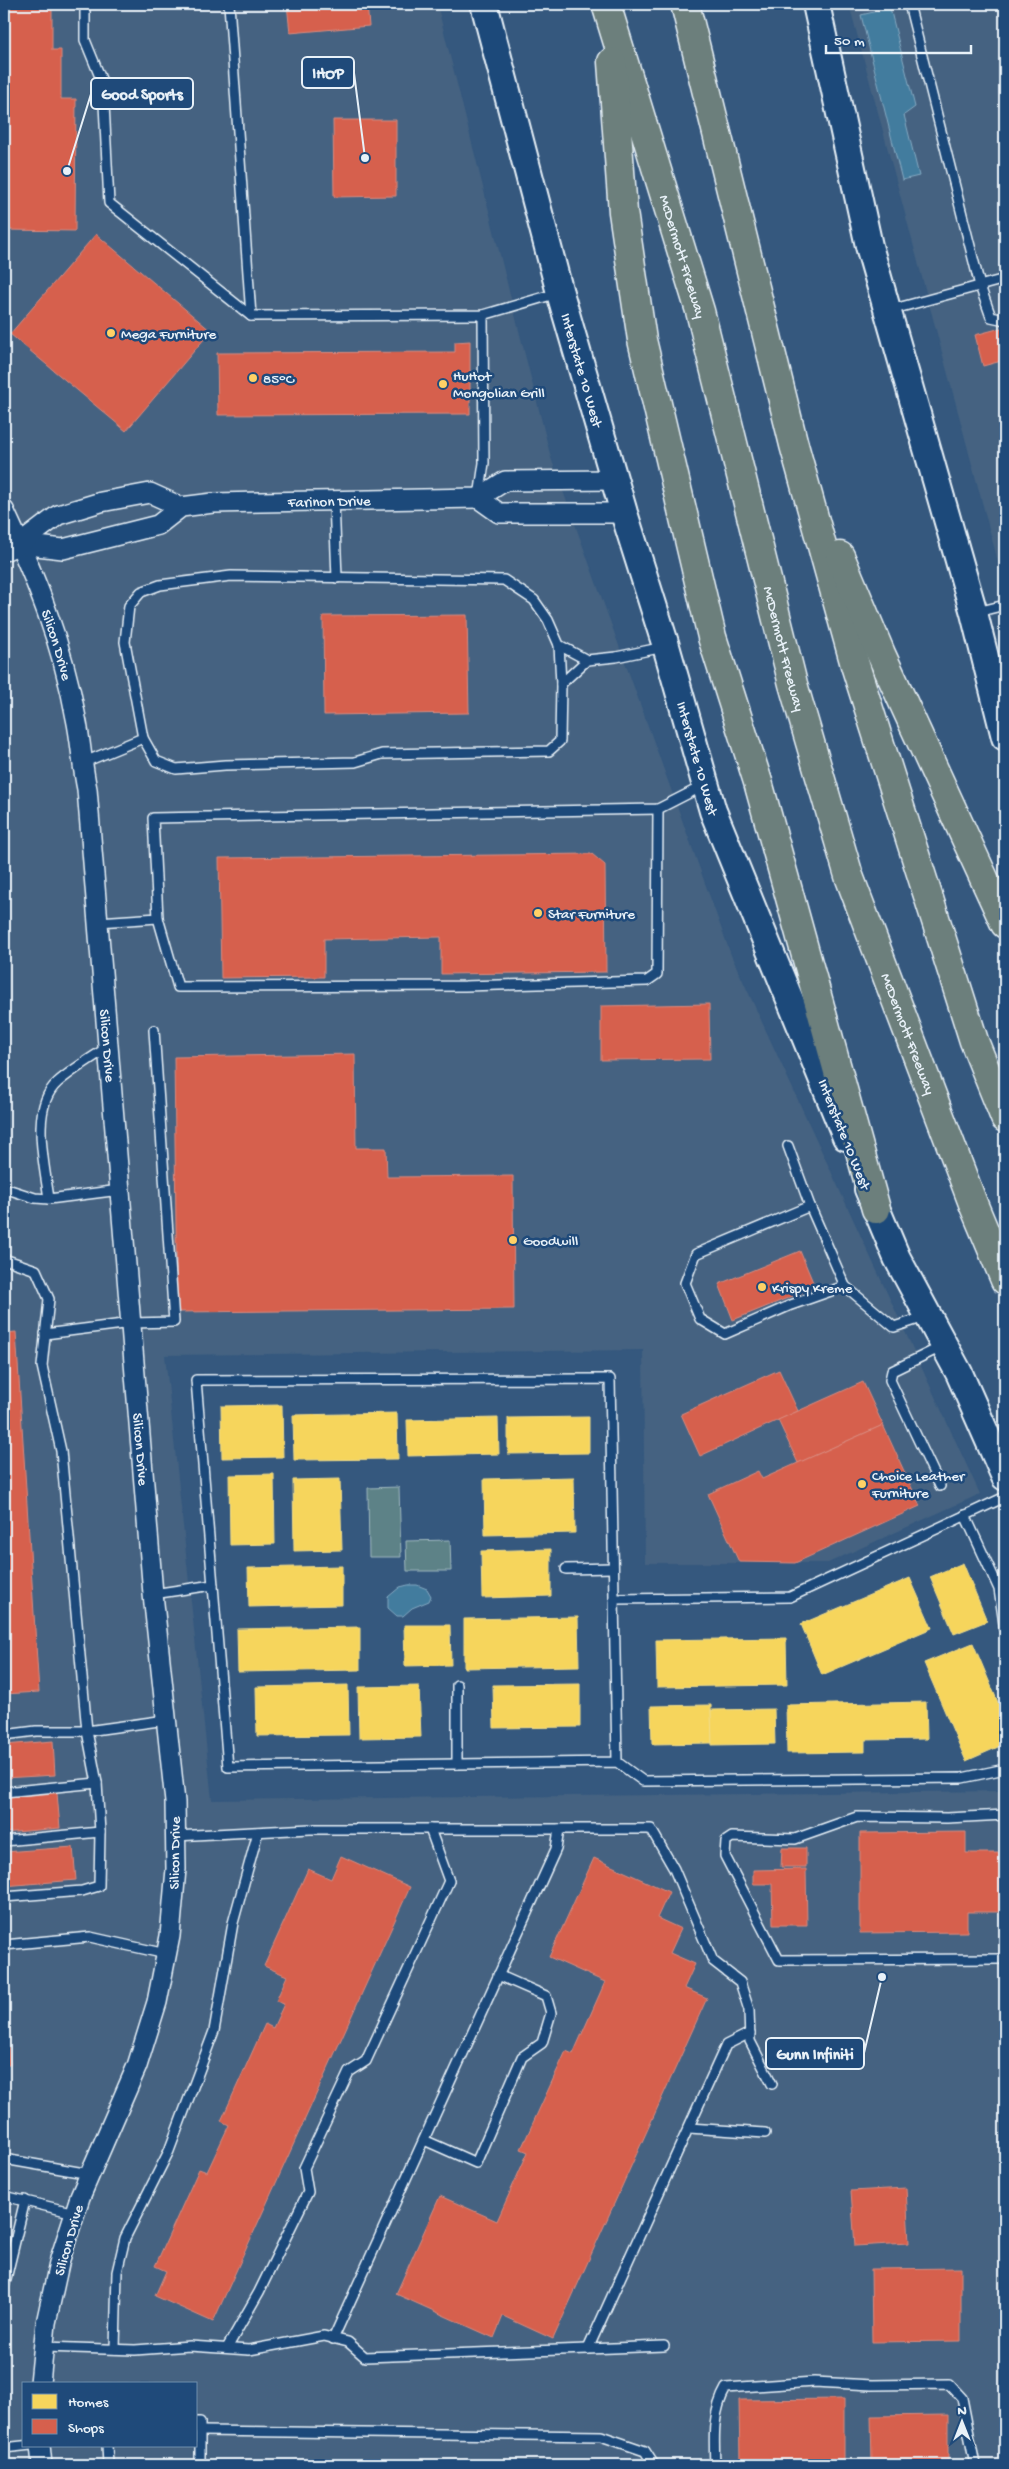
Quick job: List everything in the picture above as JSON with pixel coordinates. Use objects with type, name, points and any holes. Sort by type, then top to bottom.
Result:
[{"type":"highway","points":[[685,4],[794,445],[855,665],[974,1041],[1005,1118]]},
{"type":"highway","points":[[607,9],[623,212],[642,340],[712,637],[758,782],[876,1209]]},
{"type":"highway","name":"McDermott Freeway","points":[[607,9],[700,311],[793,684],[849,876],[974,1206],[1005,1280]]},
{"type":"highway","points":[[794,445],[881,654],[1005,924]]},
{"type":"main road","name":"Interstate 10 West","points":[[484,4],[560,293],[713,810],[897,1258],[959,1373],[1005,1477]]},
{"type":"main road","points":[[816,4],[869,246],[974,613],[1004,731]]},
{"type":"street","points":[[615,480],[504,481],[478,498],[499,513],[624,513]]},
{"type":"street","points":[[150,493],[181,507],[158,525],[63,549],[12,548],[58,515],[101,502],[150,493]]},
{"type":"street","name":"Farinon Drive","points":[[181,507],[213,503],[478,498]]},
{"type":"street","name":"Silicon Drive","points":[[4,510],[12,548],[38,585],[59,648],[76,718],[87,789],[153,1594],[175,1802],[176,1869],[166,1954],[157,2002],[137,2066],[90,2174],[60,2259],[46,2323],[40,2382]]},
{"type":"street","points":[[40,2446],[42,2465]]},
{"type":"lane","points":[[85,4],[85,40],[103,84],[109,203],[251,316],[483,315],[560,293]]},
{"type":"lane","points":[[229,4],[251,316]]},
{"type":"lane","points":[[909,4],[980,286],[991,317],[1005,320]]},
{"type":"lane","points":[[887,311],[1005,280]]},
{"type":"lane","points":[[478,498],[484,463],[483,315]]},
{"type":"lane","points":[[334,501],[337,578]]},
{"type":"lane","points":[[232,576],[504,580],[534,600],[548,620],[559,645],[561,684],[560,742],[549,751],[382,754],[355,762],[225,765],[176,769],[156,761],[143,738],[125,642],[129,606],[141,592],[160,585],[232,576]]},
{"type":"lane","points":[[974,613],[1005,605]]},
{"type":"lane","points":[[559,645],[587,660],[616,657],[666,646]]},
{"type":"lane","points":[[561,684],[587,660]]},
{"type":"lane","points":[[82,763],[143,738]]},
{"type":"lane","points":[[658,809],[657,974],[647,981],[466,986],[178,987],[158,918],[152,818],[658,809],[705,785]]},
{"type":"lane","points":[[98,922],[158,918]]},
{"type":"lane","points":[[45,1334],[131,1323],[174,1322],[154,1030]]},
{"type":"lane","points":[[49,1199],[41,1125],[44,1099],[57,1083],[108,1047]]},
{"type":"lane","points":[[788,1146],[810,1206],[845,1286],[894,1326],[928,1316]]},
{"type":"lane","points":[[4,1188],[35,1198],[49,1199],[120,1190]]},
{"type":"lane","points":[[810,1206],[696,1254],[685,1283],[700,1319],[725,1334],[791,1305],[845,1286]]},
{"type":"lane","points":[[4,1259],[36,1270],[49,1299],[42,1366],[61,1451],[87,1731],[97,1783],[100,1832],[99,1886],[82,1891],[4,1897]]},
{"type":"lane","points":[[940,1486],[890,1380],[892,1372],[944,1346]]},
{"type":"lane","points":[[617,1762],[610,1379],[196,1380],[228,1767],[617,1762],[643,1780],[962,1778],[1005,1769]]},
{"type":"lane","points":[[614,1599],[790,1597],[1005,1497]]},
{"type":"lane","points":[[966,1516],[999,1589],[1005,1631]]},
{"type":"lane","points":[[566,1569],[613,1568]]},
{"type":"lane","points":[[153,1594],[213,1585]]},
{"type":"lane","points":[[457,1685],[457,1764]]},
{"type":"lane","points":[[4,1735],[36,1731],[87,1731],[166,1720]]},
{"type":"lane","points":[[4,1792],[97,1783]]},
{"type":"lane","points":[[1005,1816],[947,1818],[857,1817],[795,1839],[732,1837],[726,1841],[725,1856],[779,1960],[1005,1959]]},
{"type":"lane","points":[[175,1836],[310,1829],[651,1829],[674,1869],[713,1961],[740,1982],[749,2010],[750,2041],[772,2084]]},
{"type":"lane","points":[[227,2348],[259,2292],[308,2192],[304,2168],[349,2072],[366,2061],[449,1881],[430,1829]]},
{"type":"lane","points":[[334,2339],[556,1849],[559,1829]]},
{"type":"lane","points":[[4,1841],[100,1832]]},
{"type":"lane","points":[[115,2349],[117,2272],[125,2238],[169,2151],[214,2031],[234,1922],[258,1832]]},
{"type":"lane","points":[[4,1945],[90,1937],[166,1954]]},
{"type":"lane","points":[[424,2140],[476,2163],[522,2057],[542,2043],[552,2013],[546,1996],[498,1975]]},
{"type":"lane","points":[[588,2348],[726,2045],[750,2033]]},
{"type":"lane","points":[[689,2128],[765,2133]]},
{"type":"lane","points":[[4,2159],[90,2174]]},
{"type":"lane","points":[[4,2196],[75,2213]]},
{"type":"lane","points":[[4,2287],[25,2200]]},
{"type":"lane","points":[[44,2347],[115,2349],[190,2346],[249,2350],[324,2336],[348,2342],[365,2357],[664,2346]]},
{"type":"lane","points":[[715,2465],[714,2428],[719,2401],[726,2388],[814,2382],[872,2385],[949,2384],[962,2398],[975,2465]]},
{"type":"lane","points":[[198,2422],[200,2422],[200,2465]]},
{"type":"lane","points":[[200,2432],[602,2436],[645,2451],[654,2465]]},
{"type":"lane","points":[[4,2448],[23,2446]]},
{"type":"lane","points":[[108,2446],[108,2465]]},
{"type":"shaded area","points":[[4,4],[437,4],[551,458],[731,955],[980,1494],[828,1563],[645,1563],[643,1350],[165,1355],[212,1800],[1005,1791],[1005,2465],[4,2465]]},
{"type":"shaded area","points":[[849,4],[1005,4],[1005,588]]},
{"type":"shaded area","points":[[890,8],[915,107],[904,115],[919,176],[902,180],[861,15]]},
{"type":"shaded area","points":[[417,1585],[427,1589],[431,1596],[429,1601],[412,1608],[403,1616],[397,1616],[388,1608],[388,1597],[400,1587]]},
{"type":"green space","points":[[399,1487],[401,1557],[369,1557],[368,1488]]},
{"type":"green space","points":[[450,1540],[451,1571],[407,1571],[406,1541]]},
{"type":"building: Homes","points":[[282,1405],[283,1457],[222,1458],[221,1406]]},
{"type":"building: Homes","points":[[397,1413],[398,1459],[294,1460],[293,1415]]},
{"type":"building: Homes","points":[[589,1417],[589,1453],[508,1454],[508,1418]]},
{"type":"building: Homes","points":[[498,1418],[499,1454],[408,1456],[407,1420]]},
{"type":"building: Homes","points":[[274,1474],[275,1544],[230,1545],[229,1475]]},
{"type":"building: Homes","points":[[574,1477],[575,1533],[485,1535],[484,1479]]},
{"type":"building: Homes","points":[[340,1479],[342,1550],[294,1551],[293,1480]]},
{"type":"building: Homes","points":[[551,1549],[551,1596],[482,1598],[481,1551]]},
{"type":"building: Homes","points":[[963,1563],[987,1621],[954,1634],[930,1577]]},
{"type":"building: Homes","points":[[342,1566],[342,1605],[249,1607],[248,1568]]},
{"type":"building: Homes","points":[[910,1578],[932,1628],[822,1675],[801,1624]]},
{"type":"building: Homes","points":[[578,1617],[579,1666],[464,1668],[464,1619]]},
{"type":"building: Homes","points":[[404,1625],[450,1625],[451,1665],[405,1666]]},
{"type":"building: Homes","points":[[360,1627],[360,1670],[238,1672],[237,1629]]},
{"type":"building: Homes","points":[[786,1638],[787,1685],[657,1687],[656,1640]]},
{"type":"building: Homes","points":[[973,1643],[1005,1719],[1005,1744],[966,1761],[924,1663]]},
{"type":"building: Homes","points":[[580,1684],[580,1727],[494,1728],[493,1685]]},
{"type":"building: Homes","points":[[348,1685],[349,1735],[257,1736],[256,1687]]},
{"type":"building: Homes","points":[[419,1686],[421,1737],[359,1738],[358,1687]]},
{"type":"building: Homes","points":[[926,1702],[927,1739],[865,1740],[865,1752],[787,1753],[786,1705]]},
{"type":"building: Homes","points":[[711,1705],[712,1743],[652,1744],[651,1706]]},
{"type":"building: Homes","points":[[774,1709],[775,1744],[712,1745],[711,1710]]},
{"type":"building: Shops","points":[[4,4],[52,4],[52,50],[61,50],[61,99],[76,99],[75,231],[4,230]]},
{"type":"building: Shops","points":[[287,4],[367,4],[369,26],[290,33]]},
{"type":"building: Shops","points":[[333,120],[396,120],[396,196],[334,197]]},
{"type":"building: Shops","name":"Mega Furniture","points":[[96,234],[211,331],[126,431],[10,334]]},
{"type":"building: Shops","points":[[1005,327],[1005,360],[983,366],[975,335]]},
{"type":"building: Shops","points":[[470,341],[470,414],[218,415],[217,353],[455,352],[455,342]]},
{"type":"building: Shops","points":[[467,615],[469,713],[324,715],[323,616]]},
{"type":"building: Shops","points":[[592,854],[605,865],[606,972],[441,974],[441,937],[324,939],[324,977],[221,978],[219,858]]},
{"type":"building: Shops","points":[[709,1004],[710,1059],[601,1060],[601,1006]]},
{"type":"building: Shops","points":[[355,1054],[356,1148],[386,1148],[387,1177],[513,1176],[514,1309],[177,1312],[174,1057]]},
{"type":"building: Shops","points":[[800,1251],[815,1287],[733,1320],[719,1284]]},
{"type":"building: Shops","points":[[16,1332],[39,1692],[4,1694],[4,1333]]},
{"type":"building: Shops","points":[[779,1370],[798,1411],[700,1456],[681,1414]]},
{"type":"building: Shops","points":[[863,1382],[883,1425],[798,1463],[778,1420]]},
{"type":"building: Shops","points":[[883,1425],[920,1506],[795,1563],[739,1562],[708,1494],[758,1471],[762,1479]]},
{"type":"building: Shops","points":[[53,1741],[55,1775],[4,1778],[4,1745]]},
{"type":"building: Shops","points":[[57,1793],[60,1828],[4,1833],[4,1797]]},
{"type":"building: Shops","points":[[966,1832],[966,1853],[1001,1853],[1001,1839],[1005,1839],[1005,1920],[1002,1920],[1002,1912],[967,1912],[967,1932],[860,1933],[860,1833]]},
{"type":"building: Shops","points":[[73,1847],[76,1880],[4,1886],[4,1852]]},
{"type":"building: Shops","points":[[782,1848],[806,1848],[806,1867],[781,1867]]},
{"type":"building: Shops","points":[[341,1856],[410,1887],[213,2322],[155,2296],[166,2271],[155,2266],[199,2169],[207,2172],[229,2125],[221,2121],[265,2024],[273,2028],[284,2004],[276,2001],[287,1976],[264,1966],[308,1869],[331,1879]]},
{"type":"building: Shops","points":[[594,1858],[669,1892],[657,1918],[681,1929],[670,1953],[695,1964],[684,1988],[707,1998],[553,2339],[503,2316],[494,2338],[396,2294],[440,2196],[497,2221],[528,2152],[521,2149],[566,2051],[573,2054],[605,1982],[549,1957]]},
{"type":"building: Shops","points":[[806,1869],[807,1925],[773,1925],[772,1884],[753,1884],[753,1870]]},
{"type":"building: Shops","points":[[4,1990],[10,2065],[4,2065]]},
{"type":"building: Shops","points":[[906,2188],[909,2243],[855,2246],[851,2191]]},
{"type":"building: Shops","points":[[961,2268],[961,2341],[872,2342],[871,2269]]},
{"type":"building: Shops","points":[[844,2399],[844,2465],[740,2465],[739,2400]]},
{"type":"building: Shops","points":[[948,2415],[948,2465],[872,2465],[871,2416]]},
{"type":"place","name":"IHOP","points":[[365,158]]},
{"type":"place","name":"Good Sports","points":[[67,171]]},
{"type":"place","name":"Mega Furniture","points":[[111,333]]},
{"type":"place","name":"85°C","points":[[253,378]]},
{"type":"place","name":"HuHot Mongolian Grill","points":[[443,384]]},
{"type":"place","name":"Star Furniture","points":[[538,913]]},
{"type":"place","name":"Goodwill","points":[[513,1240]]},
{"type":"place","name":"Krispy Kreme","points":[[762,1287]]},
{"type":"place","name":"Choice Leather Furniture","points":[[862,1484]]},
{"type":"place","name":"Gunn Infiniti","points":[[882,1977]]}]
